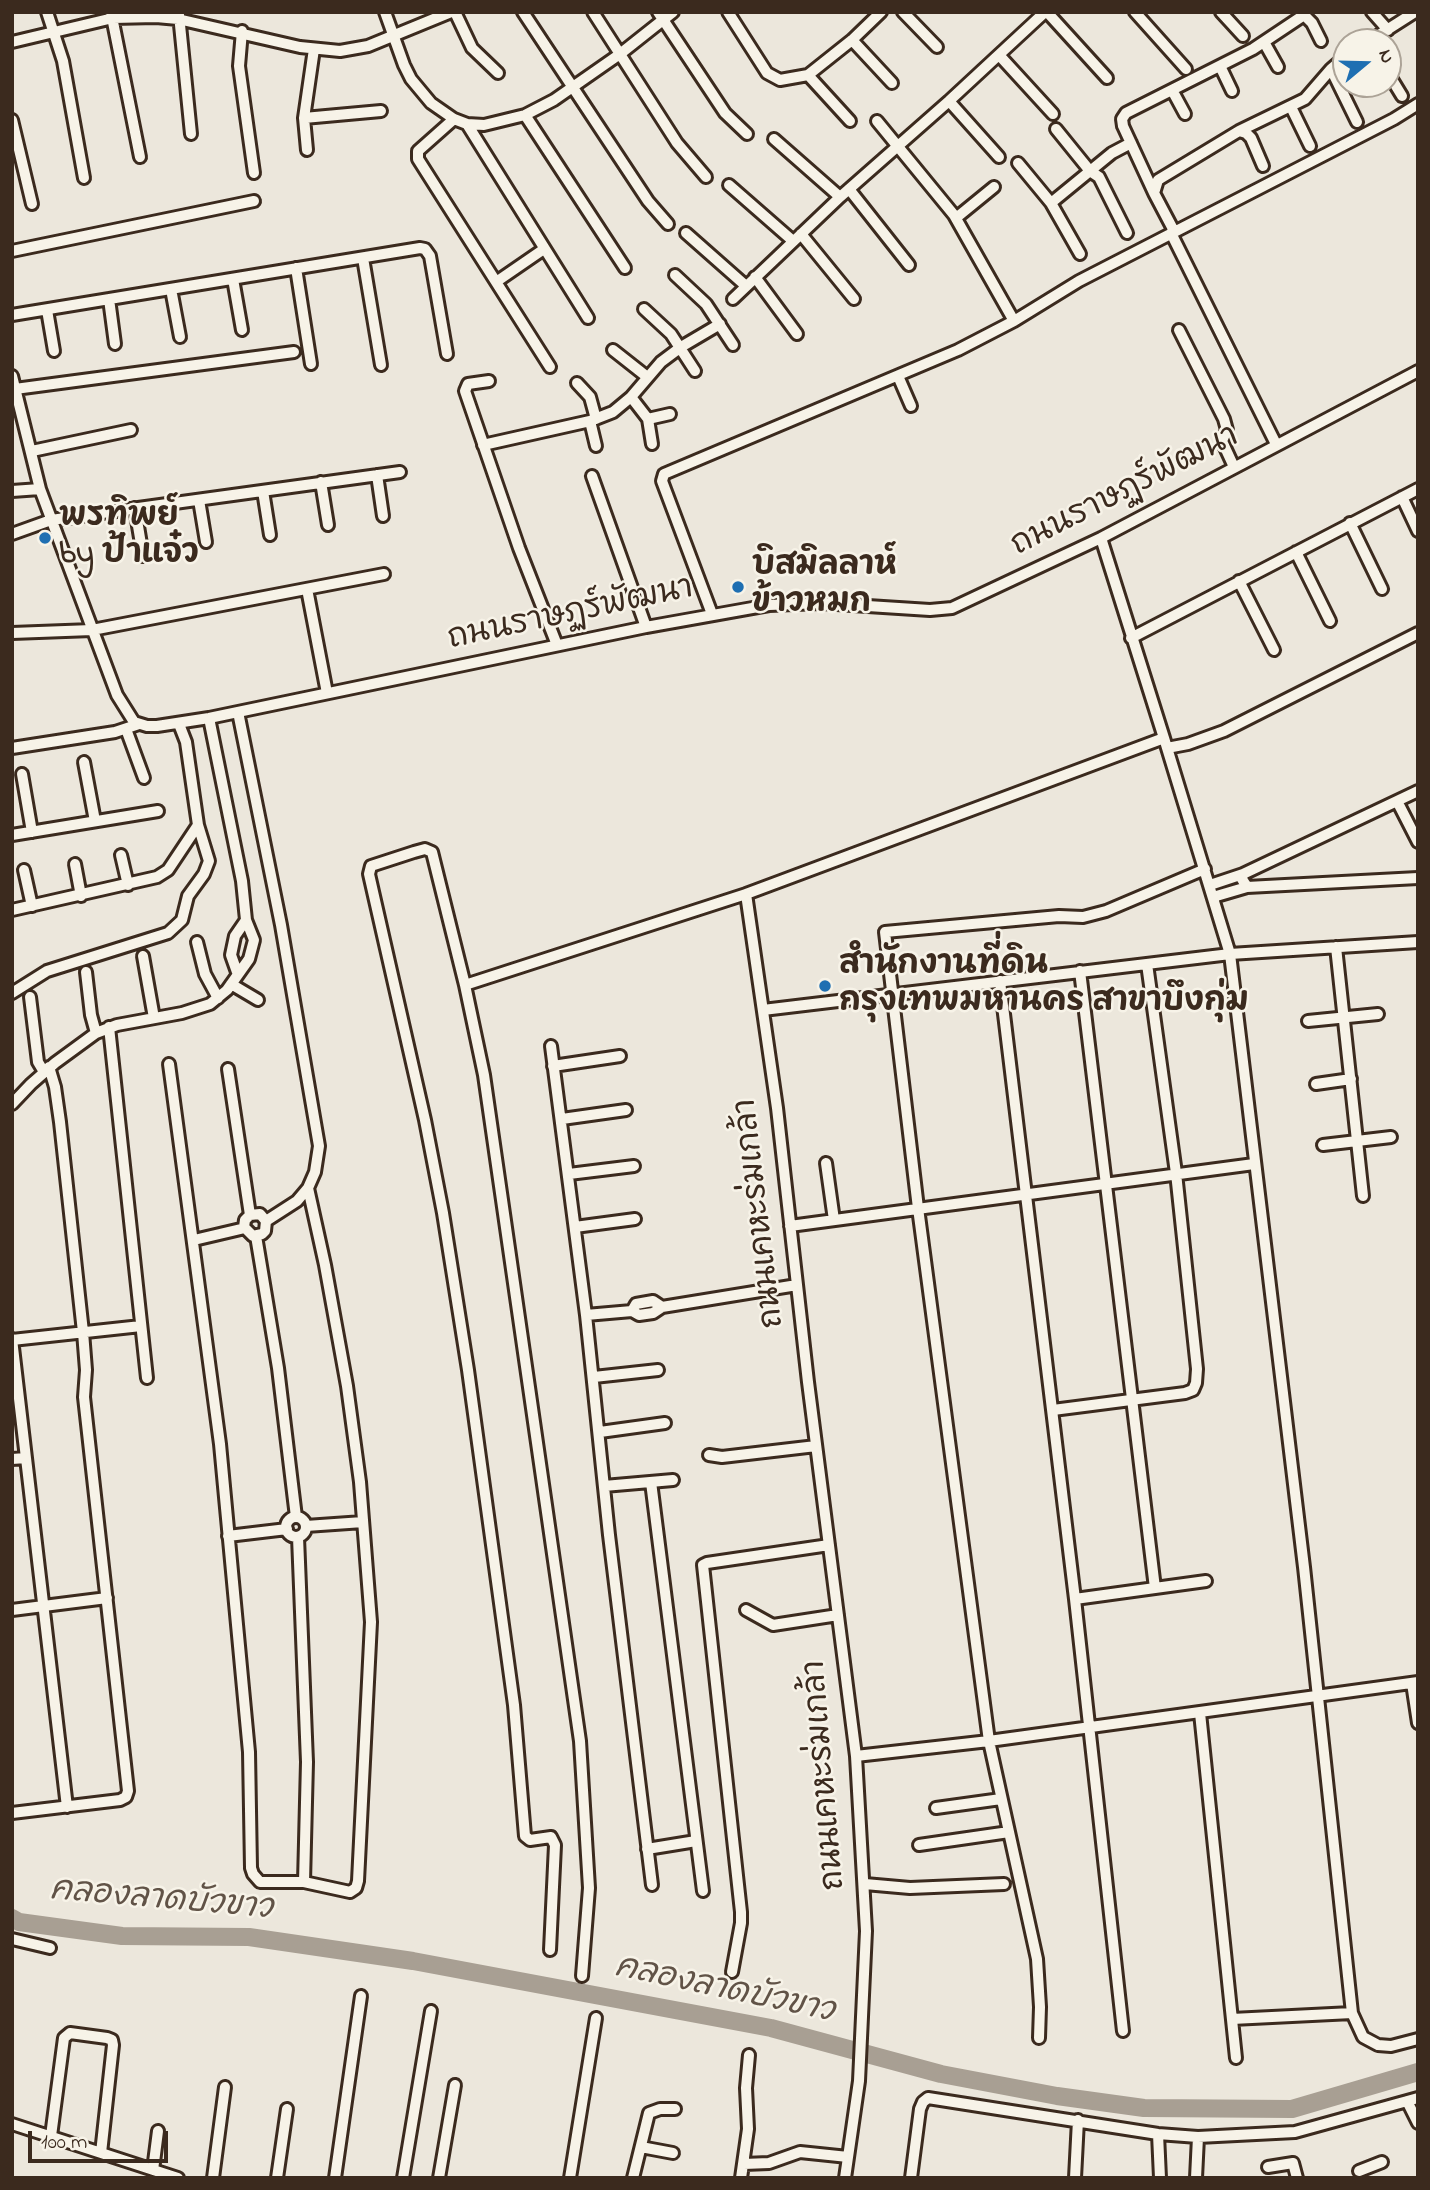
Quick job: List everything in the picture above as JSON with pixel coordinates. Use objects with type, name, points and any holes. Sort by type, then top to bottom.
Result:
[{"type":"street","points":[[47,12],[66,77],[84,178]]},
{"type":"street","points":[[385,12],[392,37],[411,79],[431,103],[454,120],[467,124],[498,123],[525,115],[573,87],[620,54],[661,17],[673,12]]},
{"type":"street","points":[[12,42],[112,15],[179,16],[314,49],[351,50],[392,37],[453,12],[472,48],[498,73]]},
{"type":"street","points":[[523,12],[648,201],[668,224]]},
{"type":"street","points":[[593,12],[677,143],[706,177]]},
{"type":"street","points":[[728,12],[767,73],[780,80],[808,75],[852,40],[881,12]]},
{"type":"street","points":[[903,12],[937,47]]},
{"type":"street","points":[[733,299],[797,237],[1046,12],[1107,78]]},
{"type":"street","points":[[1135,12],[1186,69]]},
{"type":"street","points":[[1221,12],[1243,36]]},
{"type":"street","points":[[1372,12],[1386,28]]},
{"type":"street","points":[[1276,444],[1154,193],[1122,119],[1126,113],[1264,41],[1303,14],[1312,23],[1321,41]]},
{"type":"street","points":[[112,15],[140,157]]},
{"type":"street","points":[[179,16],[191,134]]},
{"type":"street","points":[[1392,28],[1415,16]]},
{"type":"street","points":[[661,17],[725,113],[747,134]]},
{"type":"street","points":[[242,33],[239,66],[254,173]]},
{"type":"street","points":[[852,40],[892,83]]},
{"type":"street","points":[[1264,41],[1278,67]]},
{"type":"street","points":[[306,150],[304,118],[314,49]]},
{"type":"street","points":[[999,55],[1053,114]]},
{"type":"street","points":[[1220,66],[1232,91]]},
{"type":"street","points":[[1154,193],[1158,180],[1239,131],[1305,99],[1331,69],[1357,122]]},
{"type":"street","points":[[808,75],[850,121]]},
{"type":"street","points":[[1172,90],[1185,114]]},
{"type":"street","points":[[949,101],[999,158]]},
{"type":"street","points":[[712,614],[662,481],[663,476],[958,350],[1014,321],[1079,281],[1394,119],[1418,104]]},
{"type":"street","points":[[1292,107],[1310,146]]},
{"type":"street","points":[[304,118],[382,111]]},
{"type":"street","points":[[525,115],[625,268]]},
{"type":"street","points":[[12,120],[32,204]]},
{"type":"street","points":[[454,120],[417,155],[550,366]]},
{"type":"street","points":[[877,121],[956,218],[1014,321]]},
{"type":"street","points":[[467,124],[588,318]]},
{"type":"street","points":[[1056,129],[1090,171],[1099,177],[1127,233]]},
{"type":"street","points":[[1239,131],[1251,138],[1264,166]]},
{"type":"street","points":[[774,139],[845,193],[909,265]]},
{"type":"street","points":[[1051,203],[1112,153],[1131,143]]},
{"type":"street","points":[[1018,163],[1051,203],[1080,254]]},
{"type":"street","points":[[729,185],[797,237],[854,299]]},
{"type":"street","points":[[956,218],[994,187]]},
{"type":"street","points":[[12,251],[254,201]]},
{"type":"street","points":[[686,233],[746,286]]},
{"type":"street","points":[[12,315],[420,248],[428,251],[447,354]]},
{"type":"street","points":[[496,282],[544,249]]},
{"type":"street","points":[[363,258],[381,365]]},
{"type":"street","points":[[296,268],[311,364]]},
{"type":"street","points":[[675,275],[701,298],[733,345]]},
{"type":"street","points":[[755,277],[797,334]]},
{"type":"street","points":[[233,279],[242,330]]},
{"type":"street","points":[[171,289],[180,337]]},
{"type":"street","points":[[109,299],[115,344]]},
{"type":"street","points":[[644,309],[681,346],[695,371]]},
{"type":"street","points":[[47,310],[54,351]]},
{"type":"street","points":[[483,445],[593,420],[613,412],[631,397],[646,376],[681,346],[720,324]]},
{"type":"street","points":[[1179,330],[1224,419],[1227,430],[1222,441],[1234,467]]},
{"type":"street","points":[[613,350],[646,376]]},
{"type":"street","points":[[15,389],[294,352]]},
{"type":"street","name":"ถนนราษฏร์พัฒนา","points":[[139,724],[178,724],[712,614],[797,603],[930,610],[952,608],[1101,538],[1418,371]]},
{"type":"street","points":[[12,376],[40,489],[51,520],[117,695],[130,717],[139,724]]},
{"type":"street","points":[[898,376],[911,406]]},
{"type":"street","points":[[489,381],[468,384],[465,388],[523,559],[557,645]]},
{"type":"street","points":[[577,383],[590,397],[596,446]]},
{"type":"street","points":[[631,397],[648,419],[652,443]]},
{"type":"street","points":[[648,419],[670,414]]},
{"type":"street","points":[[32,451],[131,430]]},
{"type":"street","points":[[12,534],[51,520],[400,472]]},
{"type":"street","points":[[377,475],[383,516]]},
{"type":"street","points":[[592,475],[646,627]]},
{"type":"street","points":[[320,482],[328,525]]},
{"type":"street","points":[[12,491],[40,489]]},
{"type":"street","points":[[1131,638],[1418,489]]},
{"type":"street","points":[[263,491],[270,535]]},
{"type":"street","points":[[1402,497],[1418,531]]},
{"type":"street","points":[[199,500],[205,542]]},
{"type":"street","points":[[135,509],[143,556]]},
{"type":"street","points":[[1350,523],[1382,589]]},
{"type":"street","points":[[1101,538],[1230,954],[1289,1443],[1352,2013],[1363,2037],[1378,2045],[1391,2046],[1418,2039]]},
{"type":"street","points":[[1296,552],[1330,621]]},
{"type":"street","points":[[12,633],[92,630],[384,573]]},
{"type":"street","points":[[1239,581],[1274,650]]},
{"type":"street","points":[[307,589],[327,693]]},
{"type":"street","points":[[465,985],[746,894],[1165,743],[1188,744],[1224,730],[1418,633]]},
{"type":"street","points":[[238,712],[281,925],[317,1132],[318,1159],[307,1188],[297,1201],[266,1221]]},
{"type":"street","points":[[12,1104],[47,1070],[96,1033],[109,1027],[199,1009],[218,998],[249,959],[254,940],[246,920],[242,881],[209,718]]},
{"type":"street","points":[[12,748],[126,729],[139,724]]},
{"type":"street","points":[[12,993],[47,971],[168,933],[182,920],[188,897],[207,869],[207,851],[198,825],[186,743],[178,724]]},
{"type":"street","points":[[126,729],[144,778]]},
{"type":"street","points":[[85,762],[95,821]]},
{"type":"street","points":[[22,774],[32,832]]},
{"type":"street","points":[[1212,891],[1418,791]]},
{"type":"street","points":[[1397,801],[1418,842]]},
{"type":"street","points":[[12,835],[158,811]]},
{"type":"street","points":[[12,909],[128,885],[164,873],[198,825]]},
{"type":"street","points":[[550,1950],[555,1845],[551,1837],[530,1840],[525,1836],[514,1705],[468,1370],[430,1146],[369,874],[371,866],[425,849],[432,852],[484,1075],[580,1741],[589,1888],[582,1976]]},
{"type":"street","points":[[121,855],[128,885]]},
{"type":"street","points":[[75,864],[81,896]]},
{"type":"street","points":[[1039,2038],[1037,1959],[989,1741],[918,1208],[885,932],[1059,916],[1083,917],[1106,911],[1205,869]]},
{"type":"street","points":[[24,870],[32,906]]},
{"type":"street","points":[[1243,874],[1242,880],[1247,887]]},
{"type":"street","points":[[1212,891],[1418,878]]},
{"type":"street","name":"ถนนเคหะร่มเกล้า","points":[[746,894],[763,1010],[856,1756],[865,1884],[864,2006],[859,2081],[845,2178]]},
{"type":"street","points":[[237,972],[231,955],[235,936],[246,920]]},
{"type":"street","points":[[197,942],[205,974],[218,998]]},
{"type":"street","points":[[763,1010],[1230,954],[1418,942]]},
{"type":"street","points":[[1336,947],[1363,1196]]},
{"type":"street","points":[[143,956],[154,1018]]},
{"type":"street","points":[[1053,1410],[1185,1393],[1193,1390],[1196,1383],[1197,1369],[1176,1173],[1147,964]]},
{"type":"street","points":[[1080,971],[1155,1588]]},
{"type":"street","points":[[86,972],[96,1033]]},
{"type":"street","points":[[1000,981],[1053,1410],[1123,2031]]},
{"type":"street","points":[[231,984],[258,1000]]},
{"type":"street","points":[[12,1813],[120,1801],[126,1797],[128,1791],[83,1397],[86,1370],[83,1332],[58,1111],[47,1070],[38,1062],[30,997]]},
{"type":"street","points":[[1308,1021],[1378,1014]]},
{"type":"street","points":[[109,1027],[147,1378]]},
{"type":"street","points":[[551,1046],[594,1377],[604,1486],[652,1885]]},
{"type":"street","points":[[554,1066],[620,1056]]},
{"type":"street","points":[[169,1064],[220,1444],[249,1752],[251,1868],[260,1882],[304,1882],[345,1892],[356,1888],[358,1881],[371,1622],[360,1482],[347,1387],[325,1265],[307,1188]]},
{"type":"street","points":[[228,1069],[250,1215]]},
{"type":"street","points":[[1316,1084],[1351,1079]]},
{"type":"street","points":[[562,1119],[626,1110]]},
{"type":"street","points":[[1323,1145],[1391,1137]]},
{"type":"street","points":[[826,1163],[834,1220]]},
{"type":"street","points":[[790,1226],[1254,1164]]},
{"type":"street","points":[[569,1174],[634,1166]]},
{"type":"street","points":[[260,1214],[266,1221],[265,1231],[256,1236],[249,1234],[245,1228],[245,1220],[250,1215],[260,1214]]},
{"type":"street","points":[[575,1227],[635,1219]]},
{"type":"street","points":[[194,1240],[245,1228]]},
{"type":"street","points":[[256,1236],[278,1368],[296,1517]]},
{"type":"street","points":[[586,1315],[632,1311],[636,1304],[653,1301],[662,1307],[797,1285]]},
{"type":"street","points":[[67,1807],[12,1339],[141,1326]]},
{"type":"street","points":[[594,1377],[658,1370]]},
{"type":"street","points":[[600,1432],[665,1423]]},
{"type":"street","points":[[709,1455],[722,1457],[816,1446]]},
{"type":"street","points":[[12,1459],[26,1458]]},
{"type":"street","points":[[604,1486],[673,1480]]},
{"type":"street","points":[[651,1482],[703,1891]]},
{"type":"street","points":[[296,1517],[303,1520],[306,1526],[304,1533],[298,1537]]},
{"type":"street","points":[[296,1517],[288,1522],[287,1529],[290,1534],[298,1537]]},
{"type":"street","points":[[306,1526],[363,1522]]},
{"type":"street","points":[[228,1536],[287,1529]]},
{"type":"street","points":[[298,1537],[306,1735],[304,1882]]},
{"type":"street","points":[[732,1972],[741,1912],[703,1566],[707,1563],[829,1545]]},
{"type":"street","points":[[1075,1599],[1206,1581]]},
{"type":"street","points":[[12,1610],[107,1598]]},
{"type":"street","points":[[746,1610],[773,1625],[838,1615]]},
{"type":"street","points":[[856,1756],[989,1741],[1415,1683],[1418,1723]]},
{"type":"street","points":[[1200,1713],[1236,2057]]},
{"type":"street","points":[[936,1808],[1002,1799]]},
{"type":"street","points":[[919,1845],[1009,1832]]},
{"type":"street","points":[[647,1849],[696,1841]]},
{"type":"street","points":[[865,1884],[910,1888],[1004,1884]]},
{"type":"street","points":[[12,1939],[50,1948]]},
{"type":"street","points":[[335,2178],[361,1996]]},
{"type":"street","points":[[403,2178],[431,2011]]},
{"type":"street","points":[[1232,2019],[1352,2013]]},
{"type":"street","points":[[570,2178],[596,2018]]},
{"type":"street","points":[[51,2136],[64,2038],[70,2033],[107,2038],[112,2040],[113,2045],[102,2153]]},
{"type":"street","points":[[741,2178],[748,2129],[746,2088],[749,2055]]},
{"type":"street","points":[[439,2178],[455,2085]]},
{"type":"street","points":[[213,2178],[225,2087]]},
{"type":"street","points":[[911,2178],[920,2109],[928,2098],[1158,2134],[1198,2137],[1295,2132],[1412,2100],[1418,2123]]},
{"type":"street","points":[[277,2178],[287,2109]]},
{"type":"street","points":[[634,2178],[649,2113],[660,2109],[675,2109]]},
{"type":"street","points":[[1075,2178],[1078,2120]]},
{"type":"street","points":[[12,2124],[178,2178]]},
{"type":"street","points":[[153,2170],[158,2132]]},
{"type":"street","points":[[1158,2134],[1160,2178]]},
{"type":"street","points":[[1196,2178],[1198,2137]]},
{"type":"street","points":[[641,2147],[673,2152]]},
{"type":"street","points":[[744,2164],[769,2164],[800,2152],[848,2157]]},
{"type":"street","points":[[1268,2167],[1293,2163],[1297,2178]]},
{"type":"street","points":[[1359,2171],[1377,2164],[1377,2178]]},
{"type":"waterway","name":"คลองลาดบัวขาว","points":[[12,1918],[19,1922],[122,1936],[249,1937],[413,1961],[771,2028],[941,2074],[1057,2096],[1144,2108],[1292,2109],[1418,2072]]},
{"type":"place","name":"พรทิพย์ by ป้าแจ๋ว","points":[[45,538]]},
{"type":"place","name":"บิสมิลลาห์ ข้าวหมก","points":[[738,587]]},
{"type":"place","name":"สำนักงานที่ดิน กรุงเทพมหานคร สาขาบึงกุ่ม","points":[[825,986]]}]
